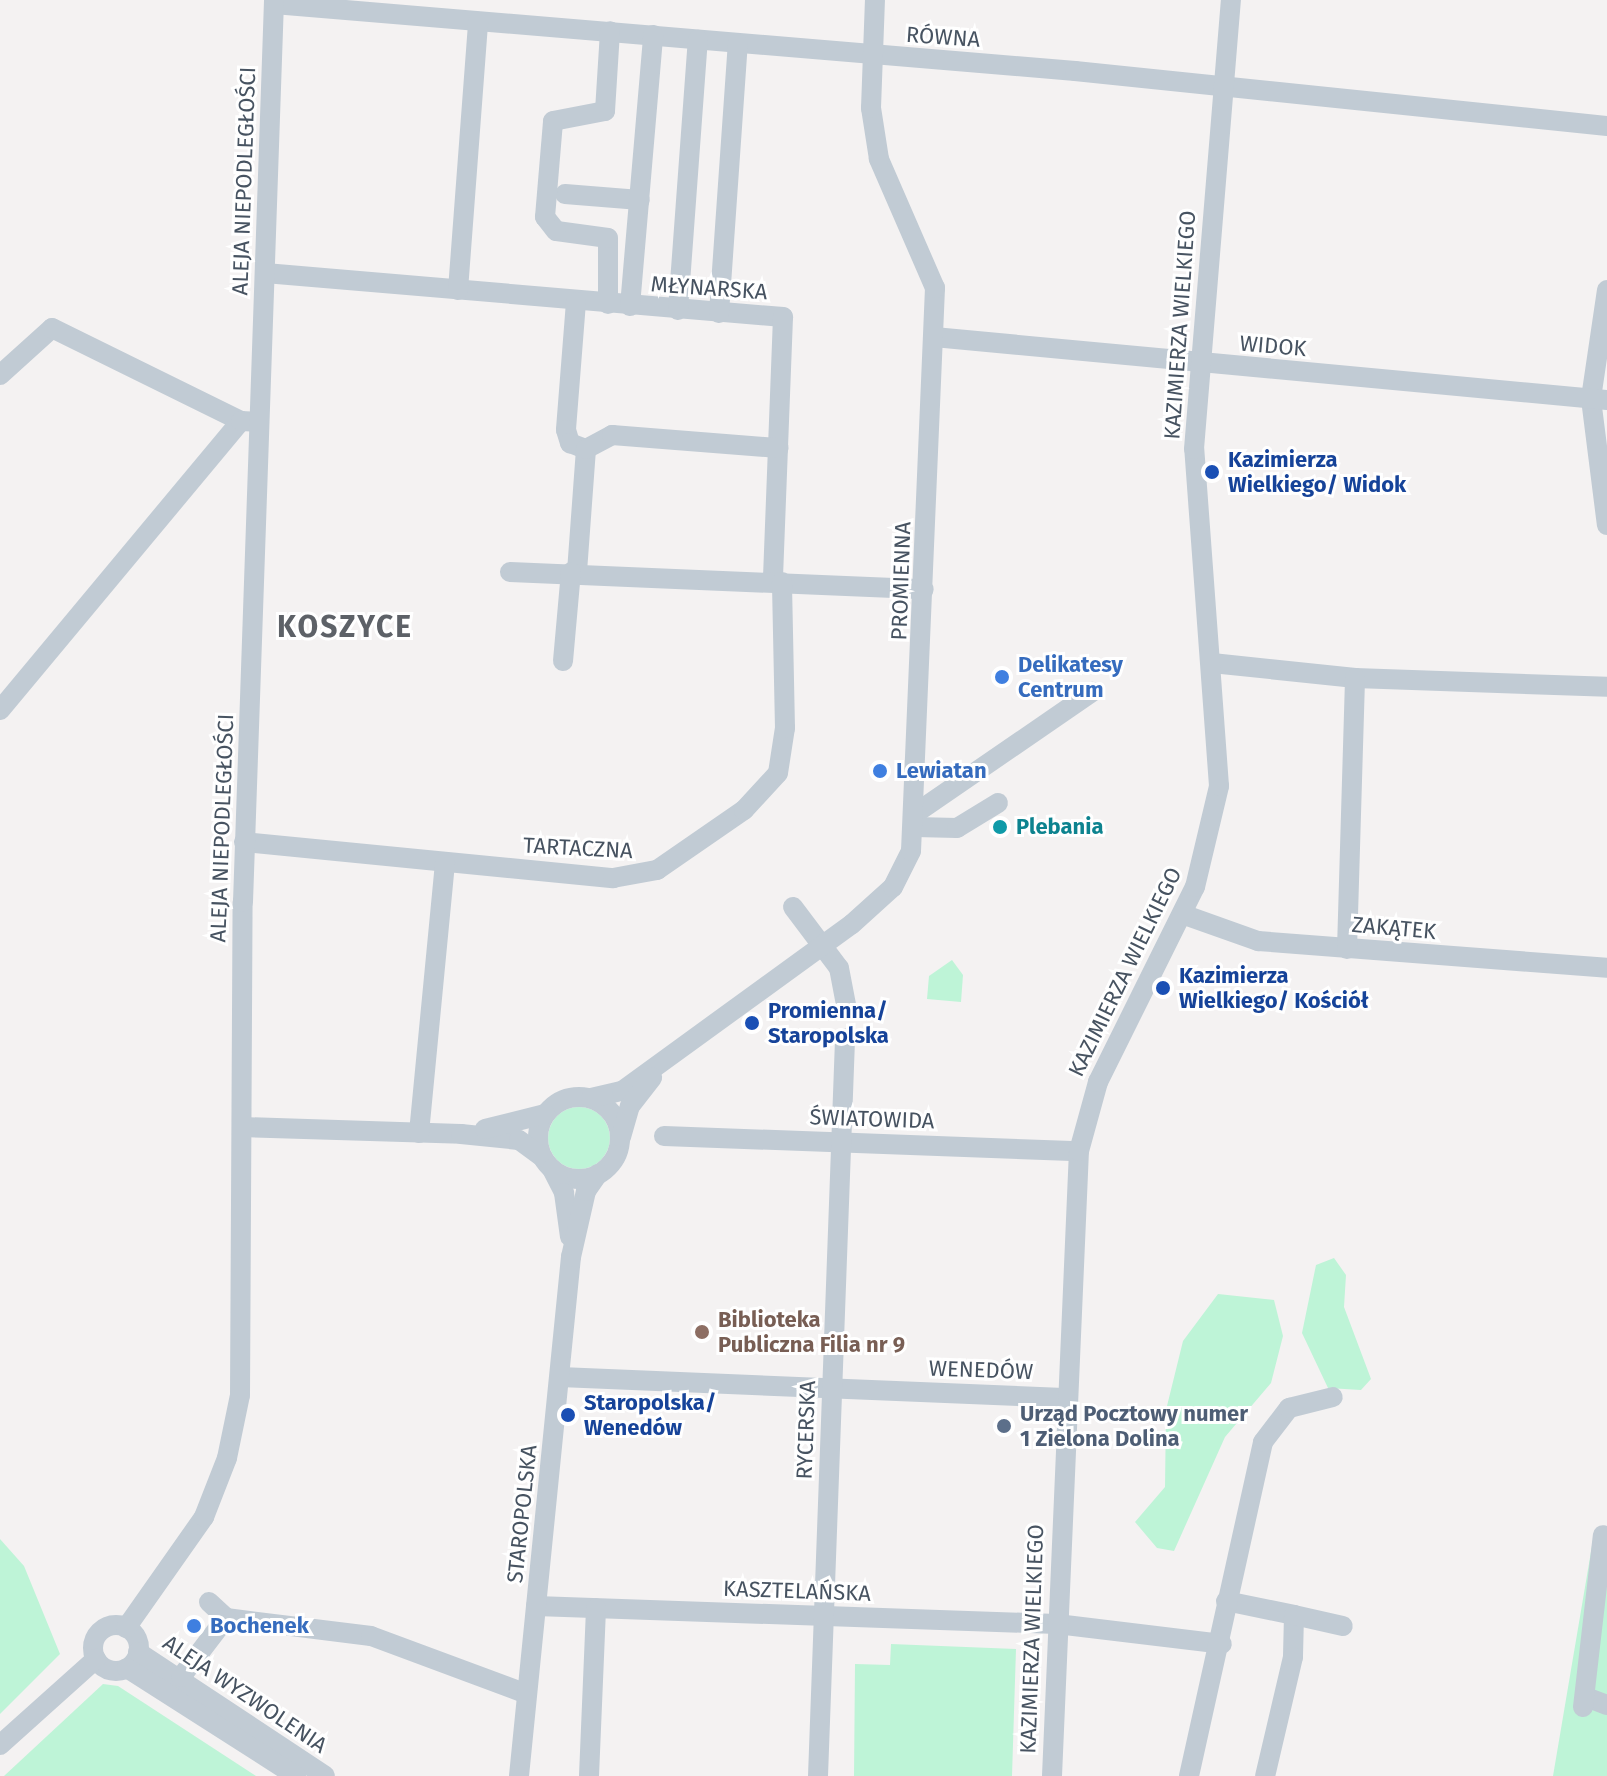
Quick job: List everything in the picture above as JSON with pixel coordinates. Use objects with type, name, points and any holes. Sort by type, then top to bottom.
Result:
[{"type":"street","name":"PROMIENNA","points":[[591,1098],[614,1096],[822,944],[893,887],[915,820],[935,288],[879,159],[874,57],[875,0]]},
{"type":"street","name":"KAZIMIERZA WIELKIEGO","points":[[1052,1776],[1064,1398],[1079,1151],[1098,1082],[1182,914],[1216,812],[1220,737],[1195,513],[1200,362],[1231,0]]},
{"type":"street","name":"RÓWNA","points":[[274,2],[450,8],[478,22],[1224,85],[1607,126]]},
{"type":"street","name":"ALEJA NIEPODLEGŁOŚCI","points":[[126,1628],[194,1536],[232,1442],[242,1375],[244,842],[250,422],[265,273],[274,2]]},
{"type":"street","points":[[458,290],[478,22]]},
{"type":"street","points":[[608,304],[608,238],[556,231],[545,217],[553,121],[605,111],[610,31]]},
{"type":"street","points":[[630,306],[653,35]]},
{"type":"street","points":[[678,310],[698,40]]},
{"type":"street","points":[[719,313],[738,44]]},
{"type":"street","points":[[565,194],[640,200]]},
{"type":"street","name":"MŁYNARSKA","points":[[265,273],[576,302],[783,317],[778,448],[778,582]]},
{"type":"street","points":[[1607,290],[1599,399],[1607,525]]},
{"type":"street","points":[[576,302],[566,430],[570,443],[586,449],[612,435],[778,448]]},
{"type":"street","points":[[0,375],[52,328],[250,422],[0,710]]},
{"type":"street","name":"WIDOK","points":[[934,337],[1599,399]]},
{"type":"street","points":[[563,661],[586,449]]},
{"type":"street","points":[[510,572],[574,572],[924,589]]},
{"type":"street","name":"TARTACZNA","points":[[244,842],[635,877],[667,865],[771,788],[783,759],[778,582]]},
{"type":"street","points":[[1212,663],[1355,678],[1607,687]]},
{"type":"street","points":[[1347,949],[1355,678]]},
{"type":"street","points":[[915,820],[1092,692]]},
{"type":"street","points":[[915,820],[957,828],[998,803]]},
{"type":"street","points":[[419,1133],[445,862]]},
{"type":"street","points":[[793,907],[839,968],[847,1010]]},
{"type":"street","name":"ZAKĄTEK","points":[[1182,914],[1239,938],[1607,968]]},
{"type":"street","name":"RYCERSKA","points":[[818,1776],[845,1038]]},
{"type":"street","name":"PROMIENNA","points":[[620,1138],[630,1106],[665,1058]]},
{"type":"street","points":[[242,1127],[461,1134],[519,1140],[547,1163],[574,1179],[598,1174],[615,1159],[620,1138],[612,1113],[591,1098],[565,1099],[545,1114],[461,1134]]},
{"type":"street","points":[[545,1114],[538,1135],[547,1163]]},
{"type":"street","name":"ŚWIATOWIDA","points":[[664,1136],[1079,1151]]},
{"type":"street","name":"STAROPOLSKA","points":[[547,1163],[564,1193],[571,1257]]},
{"type":"street","name":"STAROPOLSKA","points":[[519,1776],[571,1257],[586,1191],[598,1174]]},
{"type":"street","name":"WENEDÓW","points":[[560,1377],[1064,1398]]},
{"type":"street","points":[[1189,1776],[1222,1644],[1226,1601],[1270,1428],[1289,1408],[1333,1397]]},
{"type":"street","points":[[1603,1535],[1585,1702],[1607,1705]]},
{"type":"street","points":[[1226,1601],[1343,1626]]},
{"type":"street","points":[[209,1602],[226,1618],[371,1636],[527,1694]]},
{"type":"street","name":"KASZTELAŃSKA","points":[[536,1606],[1057,1624],[1222,1644]]},
{"type":"street","points":[[589,1776],[596,1608]]},
{"type":"street","points":[[1265,1776],[1293,1657],[1294,1615]]},
{"type":"street","points":[[181,1677],[226,1618]]},
{"type":"street","points":[[0,1745],[96,1659],[100,1632],[126,1628],[133,1660],[107,1669],[96,1659]]},
{"type":"street","name":"ALEJA WYZWOLENIA","points":[[133,1660],[181,1677],[325,1776]]},
{"type":"street","name":"ALEJA WYZWOLENIA","points":[[133,1660],[296,1776]]},
{"type":"green space","points":[[952,960],[963,975],[961,1002],[927,999],[929,976]]},
{"type":"green space","points":[[573,1107],[585,1107],[601,1116],[608,1126],[608,1150],[601,1160],[585,1169],[573,1169],[553,1155],[548,1144],[548,1132],[562,1112]]},
{"type":"green space","points":[[1334,1258],[1346,1275],[1344,1307],[1371,1379],[1361,1390],[1328,1388],[1302,1333],[1316,1265]]},
{"type":"green space","points":[[1218,1294],[1274,1300],[1283,1336],[1271,1383],[1225,1437],[1174,1551],[1157,1548],[1135,1522],[1165,1487],[1166,1410],[1183,1341]]},
{"type":"green space","points":[[1594,1534],[1607,1536],[1607,1776],[1553,1776]]},
{"type":"green space","points":[[0,1539],[24,1566],[60,1654],[0,1714]]},
{"type":"green space","points":[[891,1644],[1016,1649],[1012,1776],[854,1776],[855,1664],[890,1665]]},
{"type":"green space","points":[[103,1684],[118,1686],[256,1776],[4,1776]]},
{"type":"place","name":"Kazimierza Wielkiego/ Widok","points":[[1212,472]]},
{"type":"place","name":"Delikatesy Centrum","points":[[1002,677]]},
{"type":"place","name":"Lewiatan","points":[[880,771]]},
{"type":"place","name":"Plebania","points":[[1000,827]]},
{"type":"place","name":"Kazimierza Wielkiego/ Kościół","points":[[1163,988]]},
{"type":"place","name":"Promienna/ Staropolska","points":[[752,1023]]},
{"type":"place","name":"Biblioteka Publiczna Filia nr 9","points":[[702,1332]]},
{"type":"place","name":"Staropolska/ Wenedów","points":[[568,1415]]},
{"type":"place","name":"Urząd Pocztowy numer 1 Zielona Dolina","points":[[1004,1426]]},
{"type":"place","name":"Bochenek","points":[[194,1626]]},
{"type":"district","name":"KOSZYCE","points":[[345,627]]}]
